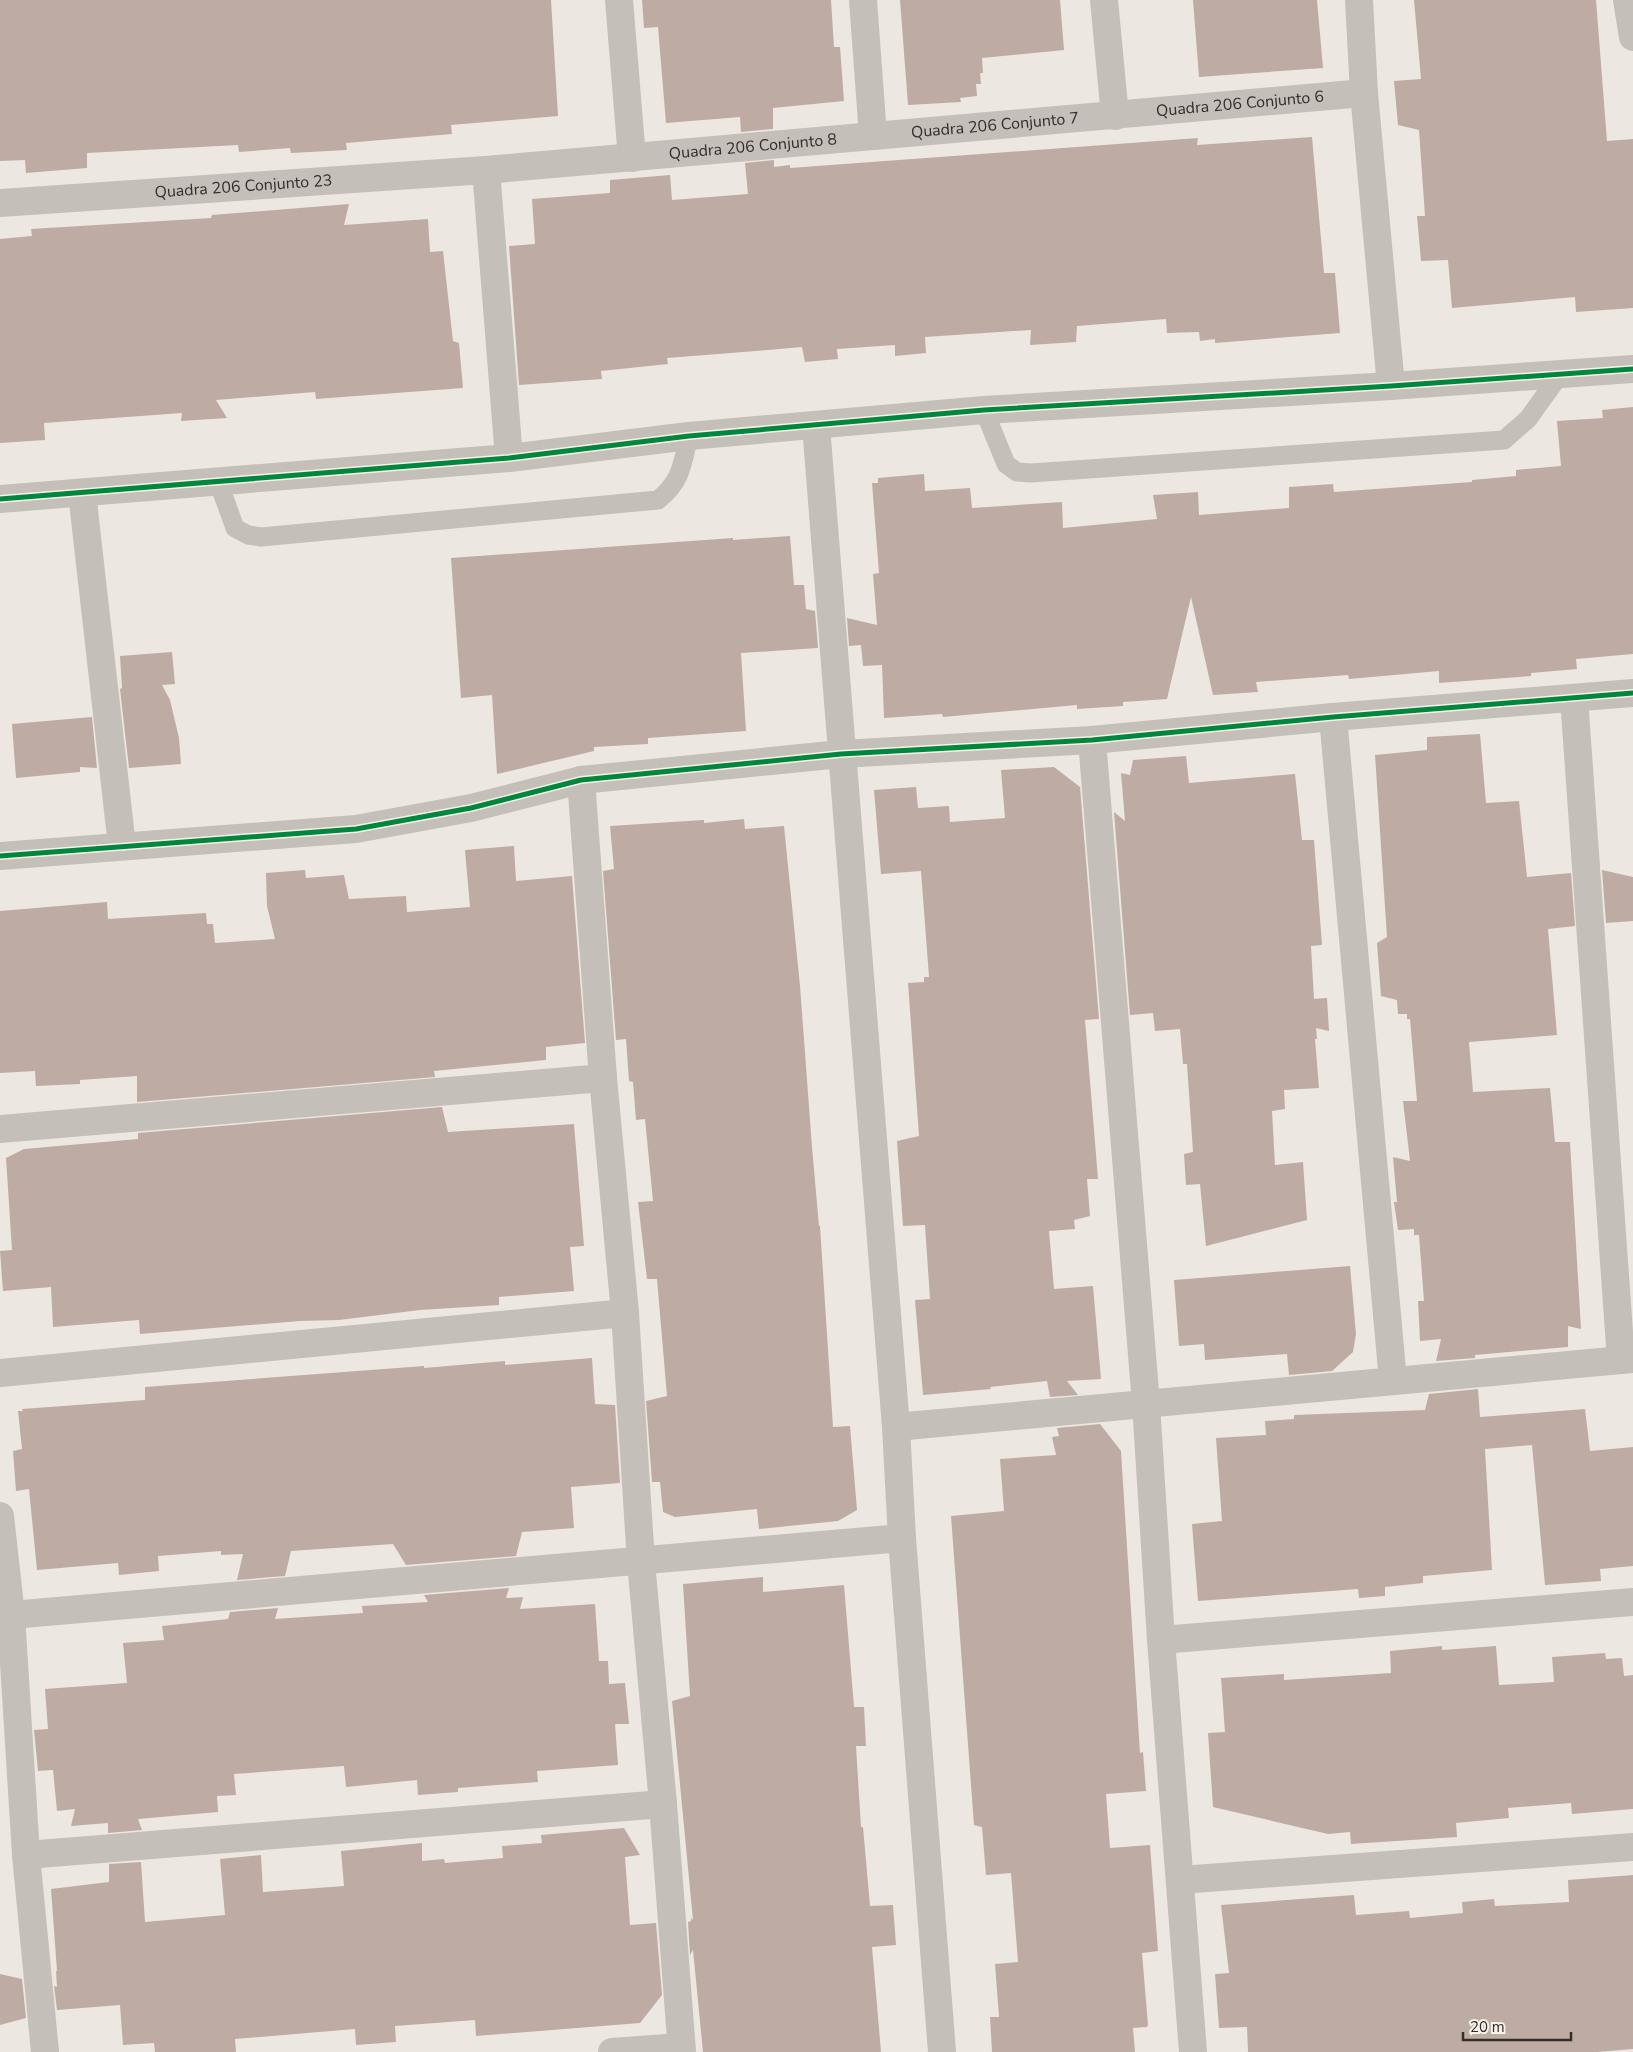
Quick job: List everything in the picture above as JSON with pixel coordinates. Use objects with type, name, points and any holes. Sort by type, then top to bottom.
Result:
[{"type":"street","points":[[619,0],[632,158]]},
{"type":"street","points":[[863,0],[873,136]]},
{"type":"street","points":[[1104,0],[1115,116]]},
{"type":"street","points":[[1359,0],[1364,93],[1391,386]]},
{"type":"street","points":[[1627,0],[1633,37]]},
{"type":"street","name":"Quadra 206 Conjunto 6","points":[[1115,116],[1364,93]]},
{"type":"street","name":"Quadra 206 Conjunto 7","points":[[873,136],[1115,116]]},
{"type":"street","name":"Quadra 206 Conjunto 8","points":[[486,170],[873,136]]},
{"type":"street","points":[[486,170],[509,458]]},
{"type":"street","name":"Quadra 206 Conjunto 23","points":[[0,203],[486,170]]},
{"type":"street","points":[[0,498],[509,458],[689,436],[984,410],[1391,386],[1633,369]]},
{"type":"street","points":[[816,426],[896,1427],[902,1538],[942,2052]]},
{"type":"street","points":[[82,493],[122,846]]},
{"type":"street","points":[[0,856],[356,829],[471,808],[581,780],[841,754],[1092,740],[1333,717],[1633,693]]},
{"type":"street","points":[[896,1427],[1627,1360],[1574,698]]},
{"type":"street","points":[[1333,717],[1393,1380]]},
{"type":"street","points":[[1092,740],[1146,1404],[1161,1640],[1193,2052]]},
{"type":"street","points":[[581,780],[603,1078],[625,1313],[641,1562],[663,1804],[682,2050],[612,2052]]},
{"type":"street","points":[[0,1129],[603,1078]]},
{"type":"street","points":[[0,1373],[625,1313]]},
{"type":"street","points":[[0,1516],[11,1615],[26,1854],[45,2052]]},
{"type":"street","points":[[11,1615],[902,1538]]},
{"type":"street","points":[[1161,1640],[1633,1602]]},
{"type":"street","points":[[26,1854],[663,1804]]},
{"type":"street","points":[[1180,1880],[1633,1847]]},
{"type":"lane","points":[[984,410],[1006,464],[1018,472],[1041,473],[1504,440],[1528,418],[1561,373]]},
{"type":"lane","points":[[218,482],[235,528],[248,535],[261,537],[658,500],[670,490],[679,476],[689,436]]},
{"type":"building","points":[[0,0],[551,0],[558,116],[451,125],[452,134],[346,143],[347,150],[291,153],[290,148],[239,152],[238,145],[87,153],[87,168],[26,173],[25,160],[0,161]]},
{"type":"building","points":[[642,0],[831,0],[834,47],[840,47],[844,101],[773,108],[773,129],[741,132],[740,117],[666,123],[658,27],[644,28]]},
{"type":"building","points":[[900,0],[1060,0],[1064,50],[982,58],[983,73],[980,73],[981,84],[976,84],[977,96],[960,98],[961,102],[908,105]]},
{"type":"building","points":[[1193,0],[1317,0],[1323,68],[1199,77]]},
{"type":"building","points":[[1414,0],[1596,0],[1607,141],[1633,139],[1633,308],[1576,312],[1575,297],[1452,308],[1448,260],[1421,261],[1417,216],[1425,216],[1419,130],[1398,125],[1394,81],[1421,79]]},
{"type":"building","points":[[1312,137],[1324,273],[1335,273],[1340,333],[1215,343],[1215,339],[1200,341],[1199,332],[1167,333],[1166,319],[1077,326],[1076,342],[1030,345],[1031,330],[925,337],[926,353],[895,356],[895,345],[837,349],[838,359],[805,362],[802,347],[667,358],[668,364],[601,371],[602,379],[519,385],[509,246],[535,244],[532,199],[610,193],[610,180],[670,175],[672,200],[748,194],[745,163],[774,160],[774,167],[790,165],[790,168],[1198,138],[1197,145]]},
{"type":"building","points":[[349,204],[344,225],[428,219],[430,252],[443,251],[453,341],[459,343],[463,388],[316,399],[315,392],[216,400],[227,418],[181,421],[182,413],[44,423],[45,440],[0,443],[0,239],[32,236],[31,229],[211,218],[212,215]]},
{"type":"building","points":[[1633,407],[1633,654],[1576,659],[1577,669],[1531,673],[1531,676],[1439,683],[1439,671],[1349,679],[1348,675],[1256,682],[1258,692],[1213,695],[1191,597],[1167,699],[1123,702],[1123,706],[1077,709],[1077,705],[943,717],[942,714],[884,718],[882,665],[863,666],[861,645],[849,646],[847,618],[877,625],[873,574],[879,573],[872,483],[878,483],[878,478],[924,474],[925,491],[970,488],[972,508],[1062,502],[1063,528],[1157,519],[1153,495],[1198,492],[1199,515],[1289,508],[1289,487],[1333,484],[1334,492],[1472,482],[1472,480],[1516,476],[1516,470],[1561,466],[1557,421],[1603,418],[1602,410]]},
{"type":"building","points":[[790,536],[794,585],[804,585],[806,609],[815,611],[818,648],[741,653],[746,731],[648,738],[648,744],[594,747],[594,751],[497,774],[492,695],[461,698],[451,558],[733,538],[733,540]]},
{"type":"building","points":[[172,652],[175,684],[162,685],[170,700],[179,738],[181,764],[129,768],[120,689],[122,688],[120,656]]},
{"type":"building","points":[[92,717],[97,768],[80,767],[80,772],[16,778],[12,724]]},
{"type":"building","points":[[1480,734],[1486,803],[1519,801],[1527,877],[1571,873],[1575,926],[1548,929],[1557,1035],[1469,1042],[1473,1092],[1550,1088],[1555,1142],[1570,1142],[1581,1329],[1568,1326],[1568,1347],[1475,1355],[1475,1358],[1436,1361],[1441,1339],[1420,1341],[1418,1301],[1424,1301],[1419,1235],[1414,1235],[1414,1229],[1398,1230],[1394,1202],[1397,1202],[1393,1157],[1410,1161],[1403,1101],[1417,1101],[1410,1019],[1407,1019],[1407,1014],[1398,1014],[1397,1000],[1381,996],[1377,943],[1387,937],[1375,755],[1427,750],[1427,737]]},
{"type":"building","points":[[1186,756],[1189,783],[1295,774],[1302,840],[1314,840],[1322,945],[1311,946],[1314,999],[1327,998],[1329,1031],[1316,1028],[1317,1039],[1315,1039],[1319,1088],[1284,1090],[1285,1109],[1272,1111],[1275,1165],[1303,1162],[1307,1220],[1206,1246],[1200,1184],[1186,1185],[1184,1154],[1193,1152],[1187,1064],[1183,1064],[1180,1029],[1155,1031],[1153,1013],[1130,1015],[1114,812],[1125,821],[1121,773],[1130,775],[1133,760]]},
{"type":"building","points":[[1054,767],[1080,787],[1099,1019],[1085,1020],[1098,1179],[1087,1179],[1090,1216],[1074,1220],[1075,1229],[1049,1231],[1054,1289],[1093,1286],[1101,1379],[1067,1381],[1078,1395],[1050,1397],[1047,1381],[990,1387],[991,1389],[923,1395],[915,1300],[930,1299],[925,1225],[903,1226],[897,1141],[919,1136],[908,983],[924,982],[924,977],[929,977],[921,871],[881,874],[874,790],[916,787],[918,808],[949,806],[950,822],[1005,818],[1001,770]]},
{"type":"building","points":[[744,819],[745,829],[784,826],[800,986],[820,1226],[833,1427],[850,1426],[857,1510],[838,1521],[759,1529],[757,1509],[675,1517],[663,1512],[660,1482],[652,1482],[646,1401],[667,1396],[657,1279],[647,1279],[638,1202],[653,1201],[645,1119],[636,1120],[633,1082],[629,1081],[626,1039],[616,1040],[603,871],[614,869],[610,826],[704,820],[704,823]]},
{"type":"building","points":[[514,846],[516,881],[572,876],[585,1043],[546,1047],[546,1060],[434,1071],[435,1077],[137,1102],[137,1076],[80,1080],[80,1084],[36,1086],[35,1071],[0,1073],[0,911],[107,902],[108,919],[206,913],[207,924],[213,924],[215,943],[275,939],[267,906],[266,873],[305,870],[306,878],[344,875],[349,899],[406,896],[407,912],[470,907],[465,850]]},
{"type":"building","points":[[1602,870],[1633,877],[1633,921],[1606,923]]},
{"type":"building","points":[[442,1107],[448,1132],[574,1124],[584,1246],[570,1247],[574,1291],[499,1297],[499,1305],[420,1310],[339,1320],[300,1321],[140,1334],[139,1320],[53,1327],[51,1287],[3,1291],[0,1251],[12,1250],[6,1158],[24,1149],[138,1139],[138,1133]]},
{"type":"building","points":[[1350,1266],[1356,1334],[1353,1352],[1332,1371],[1289,1375],[1287,1354],[1205,1360],[1204,1344],[1179,1346],[1174,1280]]},
{"type":"building","points":[[592,1358],[595,1404],[615,1405],[620,1483],[571,1487],[574,1528],[522,1532],[516,1556],[406,1565],[393,1544],[291,1551],[285,1576],[237,1580],[243,1554],[221,1555],[221,1551],[158,1556],[159,1571],[119,1575],[118,1563],[37,1570],[29,1489],[16,1491],[13,1451],[22,1449],[18,1411],[23,1411],[22,1409],[145,1400],[145,1387],[424,1366],[424,1368],[505,1361],[505,1365]]},
{"type":"building","points":[[1478,1389],[1480,1417],[1585,1409],[1590,1451],[1633,1447],[1633,1566],[1600,1569],[1601,1581],[1545,1585],[1532,1445],[1485,1449],[1492,1570],[1423,1576],[1423,1583],[1385,1587],[1385,1596],[1359,1598],[1358,1589],[1198,1601],[1192,1524],[1222,1521],[1216,1438],[1266,1435],[1265,1421],[1294,1419],[1294,1415],[1425,1410],[1429,1394]]},
{"type":"building","points":[[1100,1424],[1121,1451],[1140,1753],[1143,1752],[1146,1791],[1106,1794],[1110,1848],[1150,1845],[1158,1951],[1142,1953],[1148,2025],[1147,2027],[1133,2028],[1135,2052],[992,2052],[990,2017],[999,2017],[995,1964],[1018,1962],[1011,1873],[986,1875],[982,1827],[974,1825],[951,1516],[1004,1511],[1000,1459],[1056,1455],[1052,1437],[1059,1436],[1057,1428]]},
{"type":"building","points":[[763,1577],[763,1592],[844,1585],[854,1707],[864,1707],[866,1746],[856,1746],[861,1827],[863,1827],[870,1906],[893,1905],[896,1945],[872,1947],[881,2052],[703,2052],[693,1950],[690,1955],[688,1922],[691,1921],[691,1918],[693,1920],[672,1701],[690,1696],[683,1584]]},
{"type":"building","points":[[509,1588],[506,1598],[523,1597],[520,1609],[595,1604],[599,1661],[608,1661],[609,1684],[625,1683],[629,1724],[615,1724],[618,1765],[537,1771],[538,1782],[458,1788],[458,1792],[418,1795],[417,1780],[346,1787],[344,1766],[234,1774],[236,1795],[217,1796],[218,1812],[138,1819],[142,1830],[108,1833],[108,1823],[71,1826],[75,1809],[57,1811],[53,1770],[38,1771],[34,1730],[48,1729],[45,1689],[127,1683],[123,1643],[164,1640],[162,1626],[228,1619],[230,1612],[278,1608],[275,1619],[363,1613],[362,1606],[428,1602],[424,1595]]},
{"type":"building","points":[[1442,1646],[1442,1650],[1496,1646],[1499,1685],[1554,1682],[1552,1657],[1605,1653],[1606,1659],[1622,1658],[1624,1676],[1633,1675],[1633,1809],[1572,1814],[1571,1803],[1508,1808],[1509,1818],[1456,1823],[1457,1837],[1351,1844],[1350,1832],[1328,1834],[1213,1807],[1208,1733],[1225,1732],[1221,1678],[1284,1674],[1284,1680],[1391,1673],[1390,1651]]},
{"type":"building","points":[[624,1828],[640,1855],[625,1857],[630,1925],[656,1923],[662,1995],[640,2023],[476,2036],[475,2020],[395,2026],[396,2042],[356,2045],[355,2029],[235,2039],[236,2052],[155,2052],[154,2043],[123,2045],[120,2005],[57,2010],[54,1986],[57,1987],[57,1971],[51,1889],[109,1882],[109,1864],[141,1862],[145,1922],[225,1915],[220,1859],[261,1855],[263,1892],[344,1886],[341,1851],[422,1843],[422,1861],[444,1859],[445,1863],[503,1858],[502,1846],[542,1843],[541,1835]]},
{"type":"building","points":[[1633,1875],[1633,2049],[1597,2052],[1248,2052],[1247,2027],[1219,2028],[1215,1974],[1229,1973],[1221,1905],[1354,1895],[1356,1915],[1409,1911],[1410,1918],[1463,1913],[1462,1902],[1494,1899],[1495,1906],[1569,1902],[1568,1880]]},
{"type":"building","points":[[0,1974],[22,1979],[26,2018],[0,2025]]},
{"type":"cycle path","points":[[0,499],[509,458],[689,436],[984,410],[1391,386],[1633,369]]},
{"type":"cycle path","points":[[0,856],[356,829],[471,808],[581,780],[841,754],[1092,740],[1333,717],[1633,693]]}]
